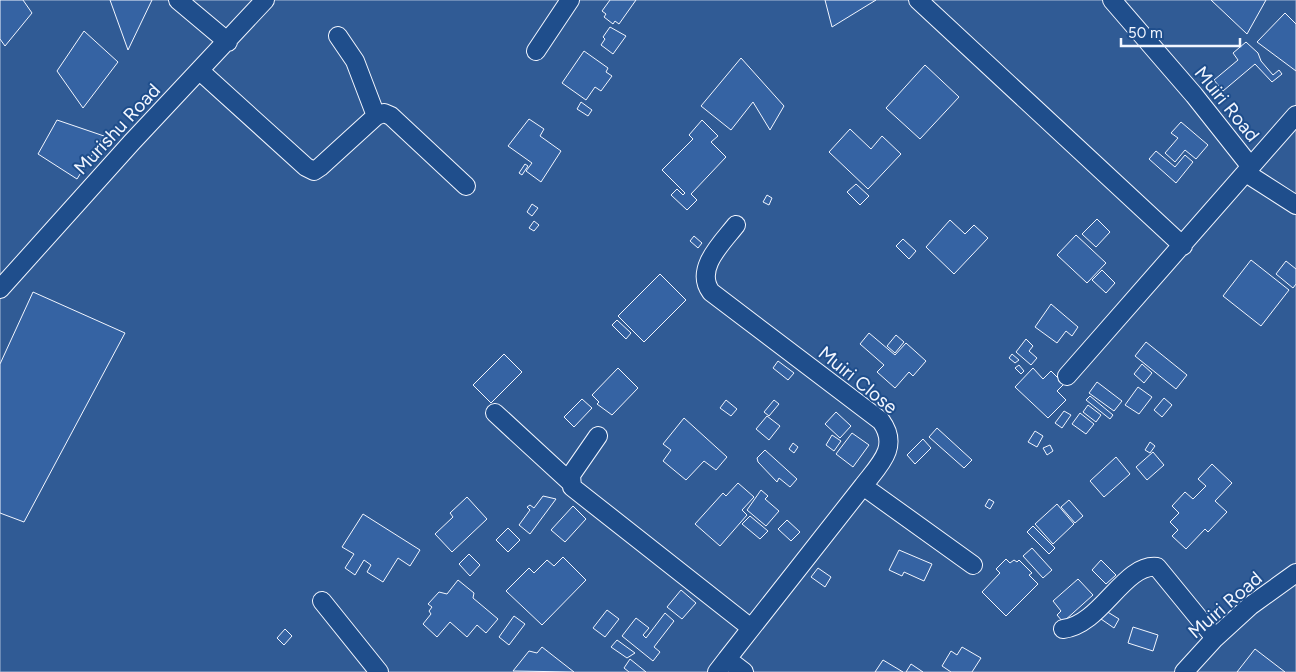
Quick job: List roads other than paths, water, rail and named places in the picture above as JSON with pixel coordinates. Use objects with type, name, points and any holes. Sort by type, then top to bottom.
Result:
[{"type":"street","points":[[178,0],[228,42]]},
{"type":"street","name":"Murishu Road","points":[[0,289],[132,142],[228,42],[265,0]]},
{"type":"street","points":[[536,51],[570,0]]},
{"type":"street","points":[[918,0],[1183,246]]},
{"type":"street","name":"Muiri Road","points":[[1112,0],[1194,95],[1248,170],[1296,204]]},
{"type":"street","points":[[338,36],[355,62],[376,116]]},
{"type":"street","points":[[200,71],[306,167],[314,171],[376,116],[384,113],[391,116],[466,186]]},
{"type":"street","points":[[1067,376],[1296,115]]},
{"type":"street","name":"Muiri Close","points":[[736,225],[714,254],[704,272],[705,284],[711,292],[882,421],[888,431],[890,443],[885,457],[722,665],[744,672]]},
{"type":"street","points":[[495,414],[570,482],[572,487],[751,628]]},
{"type":"street","points":[[570,482],[573,471],[598,436]]},
{"type":"street","points":[[863,486],[973,565]]},
{"type":"street","points":[[1062,629],[1074,628],[1097,612],[1138,571],[1148,566],[1157,567],[1215,638]]},
{"type":"street","name":"Muiri Road","points":[[1184,672],[1215,638],[1250,606],[1296,573]]},
{"type":"street","points":[[322,601],[379,672]]}]
